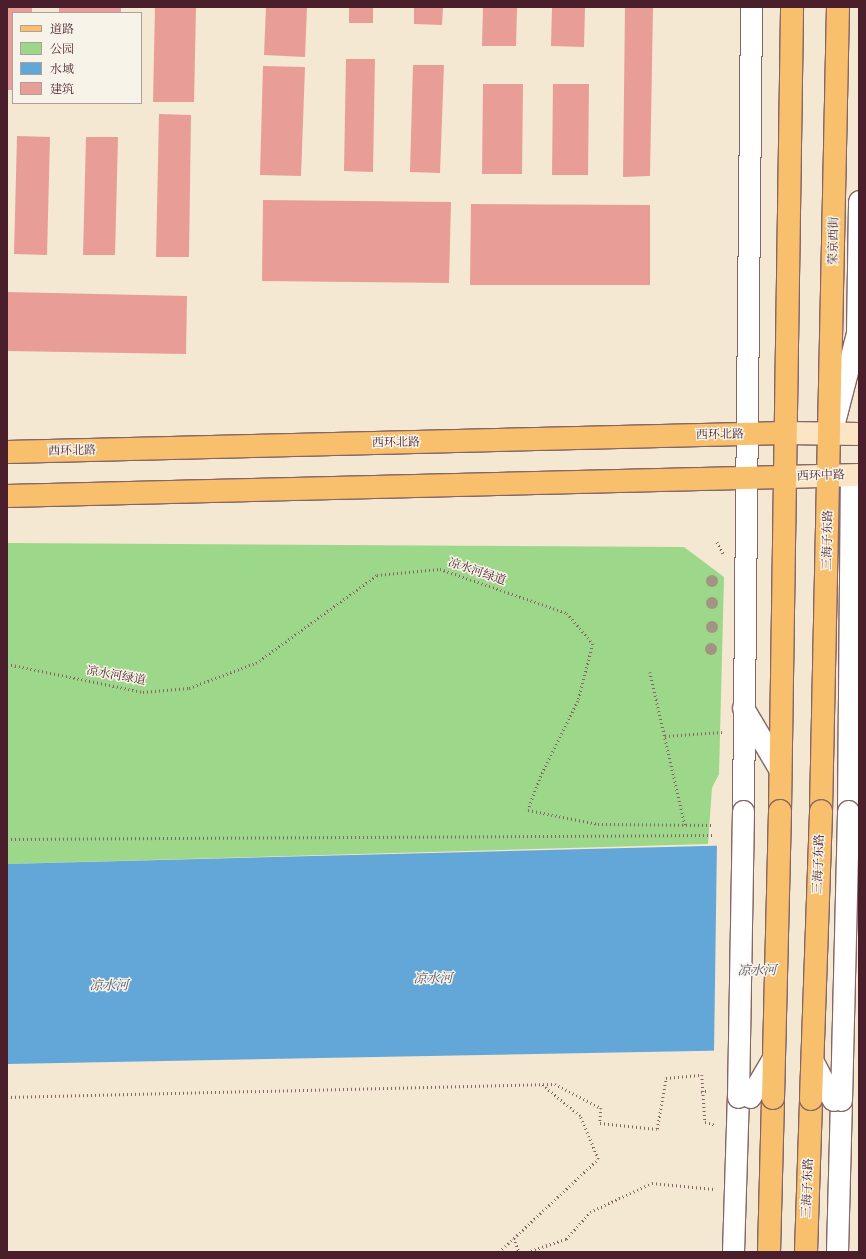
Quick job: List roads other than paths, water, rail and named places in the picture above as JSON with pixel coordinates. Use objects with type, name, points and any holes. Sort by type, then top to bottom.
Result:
[{"type":"main road","points":[[768,1252],[780,811],[783,477],[792,7]]},
{"type":"main road","name":"荣京西街","points":[[828,476],[831,434],[838,7]]},
{"type":"main road","name":"西环北路","points":[[7,452],[785,433]]},
{"type":"main road","points":[[785,433],[859,434]]},
{"type":"main road","name":"西环中路","points":[[783,477],[855,475]]},
{"type":"main road","name":"三海子东路","points":[[806,1252],[824,706],[828,476]]},
{"type":"main road","points":[[7,496],[783,477]]},
{"type":"street","points":[[744,1097],[742,811],[747,478],[746,434],[751,7]]},
{"type":"street","points":[[831,434],[857,333],[859,201]]},
{"type":"street","points":[[837,1252],[839,1106],[848,811],[855,475]]},
{"type":"street","points":[[824,706],[848,769]]},
{"type":"street","points":[[743,708],[780,770]]},
{"type":"street","points":[[733,1252],[731,1122],[744,1097],[774,1058]]},
{"type":"street","points":[[812,1060],[839,1106]]},
{"type":"water","name":"凉水河","points":[[859,842],[859,1048],[7,1064],[7,864]]}]
